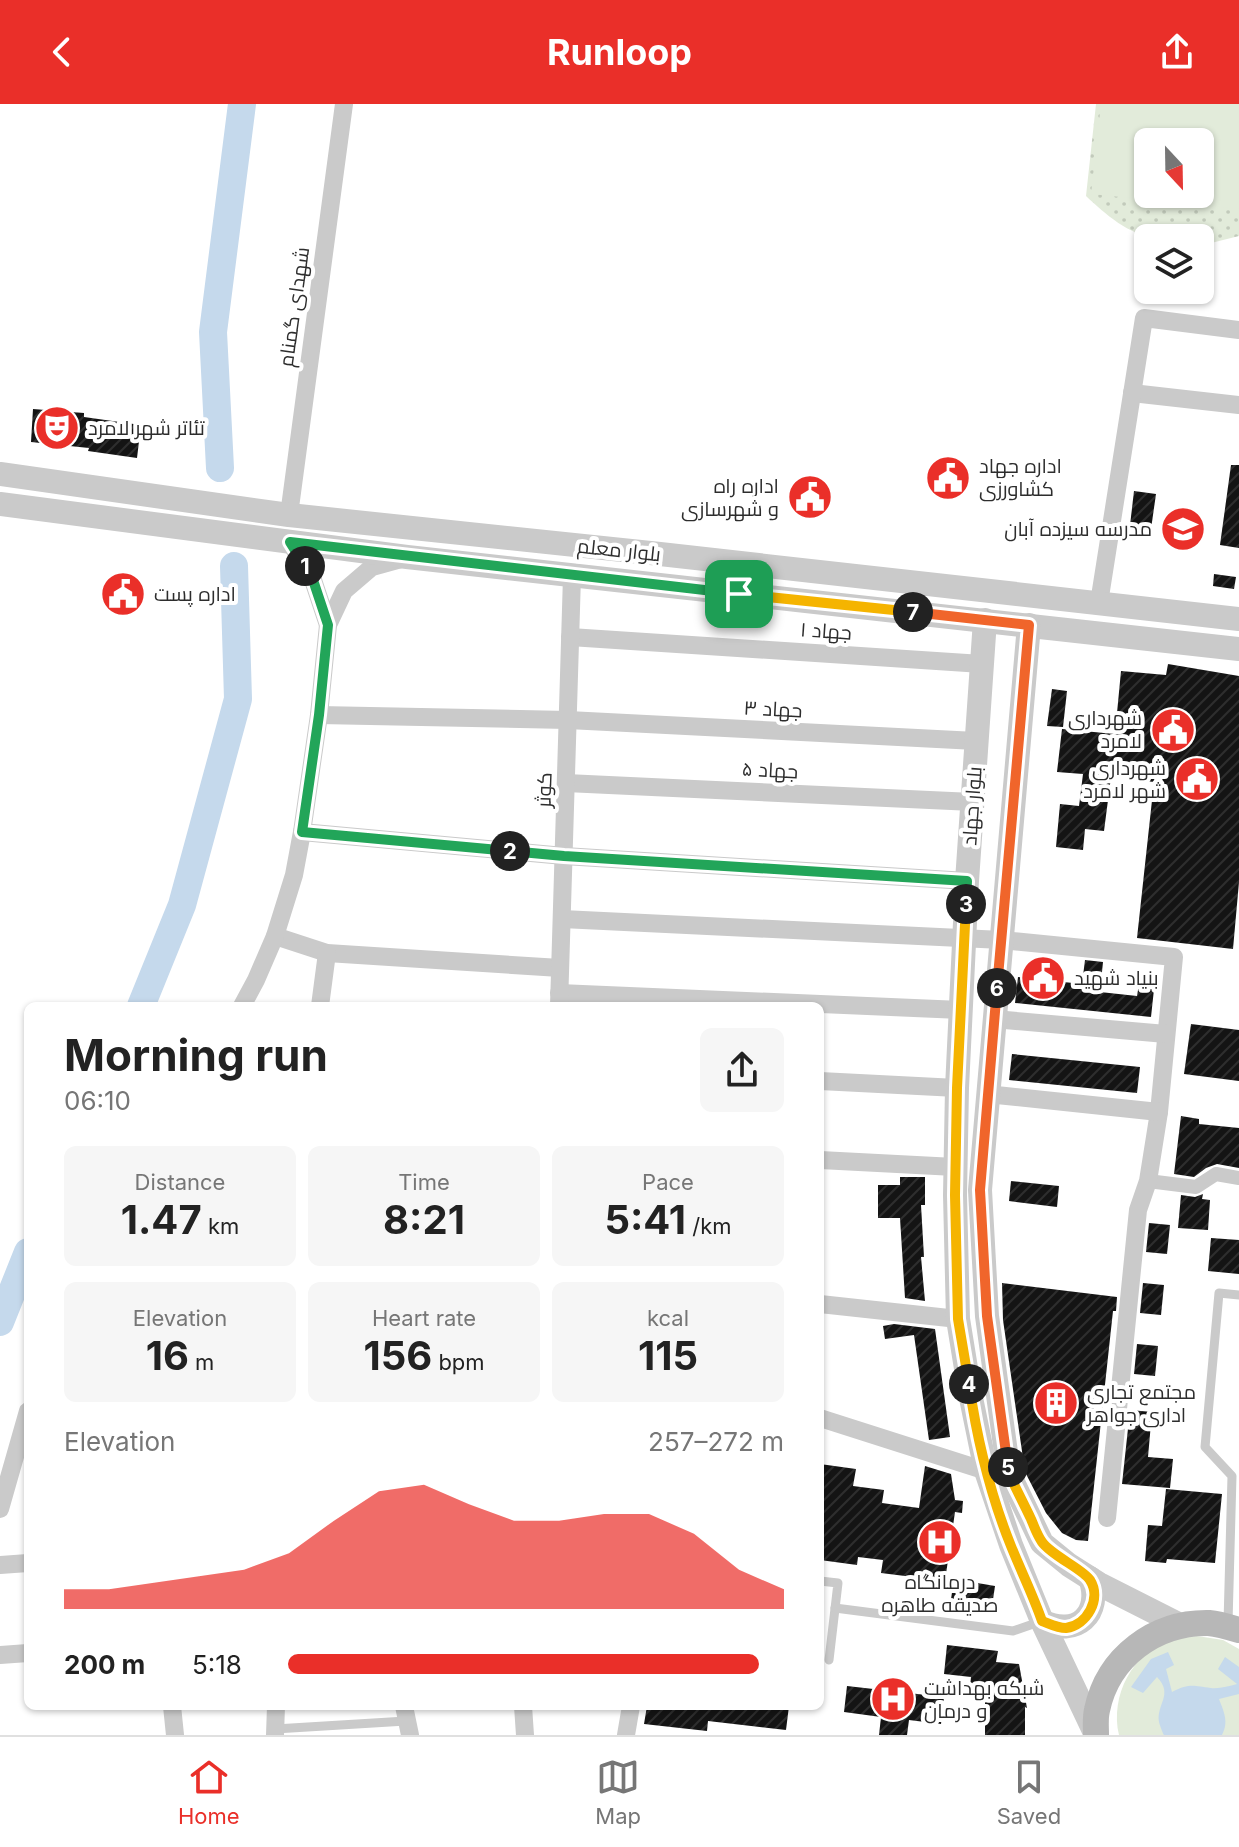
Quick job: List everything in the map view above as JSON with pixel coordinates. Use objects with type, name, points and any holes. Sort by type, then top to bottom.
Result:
[{"type":"main road","points":[[1096,1735],[1096,1712],[1106,1682],[1125,1656],[1150,1636],[1180,1625],[1229,1625]]},
{"type":"street","name":"شهدای گمنام","points":[[289,515],[344,104]]},
{"type":"street","points":[[1099,603],[1144,318],[1239,330]]},
{"type":"street","points":[[1132,393],[1239,405]]},
{"type":"street","name":"بلوار معلم","points":[[0,474],[289,515],[1239,619]]},
{"type":"street","name":"بلوار معلم","points":[[0,504],[407,557],[1239,649]]},
{"type":"street","points":[[290,542],[313,580],[328,625]]},
{"type":"street","points":[[244,1002],[275,936],[294,875],[319,715],[328,625],[344,591],[372,567],[407,557]]},
{"type":"street","points":[[739,594],[742,563]]},
{"type":"street","name":"کوثر","points":[[559,999],[572,576]]},
{"type":"street","name":"بلوار جهاد","points":[[985,620],[957,1088],[958,1319],[986,1471],[1011,1545],[1042,1621],[1096,1735]]},
{"type":"street","name":"بلوار جهاد","points":[[1029,625],[980,1190],[987,1316],[1009,1474],[1042,1543],[1090,1578],[1180,1625]]},
{"type":"street","name":"جهاد ۱","points":[[570,637],[982,672]]},
{"type":"street","points":[[982,672],[998,665],[1010,667],[1019,673],[1024,684]]},
{"type":"street","name":"جهاد ۳","points":[[319,715],[568,720],[976,741]]},
{"type":"street","name":"جهاد ۵","points":[[566,783],[973,802]]},
{"type":"street","points":[[302,832],[564,856],[967,881]]},
{"type":"street","points":[[562,919],[1002,940],[1174,957],[1159,1112],[1148,1181],[1138,1210],[1107,1518]]},
{"type":"street","points":[[275,936],[327,953],[560,968]]},
{"type":"street","points":[[321,1002],[327,953]]},
{"type":"street","points":[[559,999],[669,1002]]},
{"type":"street","points":[[824,1006],[961,1010]]},
{"type":"street","points":[[994,1019],[1166,1034]]},
{"type":"street","points":[[824,1081],[957,1088]]},
{"type":"street","points":[[987,1094],[1159,1112]]},
{"type":"street","points":[[824,1160],[955,1167]]},
{"type":"street","points":[[1148,1181],[1196,1187],[1216,1174],[1239,1178]]},
{"type":"street","points":[[824,1304],[958,1319]]},
{"type":"street","points":[[824,1419],[986,1471]]},
{"type":"street","points":[[0,1509],[24,1425]]},
{"type":"street","points":[[0,1565],[24,1563]]},
{"type":"street","points":[[1042,1621],[1067,1628],[1088,1615],[1094,1603],[1090,1578]]},
{"type":"street","points":[[0,1655],[24,1653]]},
{"type":"street","points":[[172,1710],[175,1735]]},
{"type":"street","points":[[275,1732],[276,1710]]},
{"type":"street","points":[[523,1710],[525,1735]]},
{"type":"street","points":[[626,1735],[630,1710]]},
{"type":"lane","points":[[1229,1625],[1235,1533],[1232,1476],[1205,1447],[1219,1293],[1239,1295]]},
{"type":"lane","points":[[824,1581],[838,1583],[829,1660]]},
{"type":"lane","points":[[835,1608],[1013,1631],[1042,1621]]},
{"type":"lane","points":[[275,1732],[406,1721]]},
{"type":"green space","points":[[1096,104],[1239,104],[1239,236],[1214,242],[1214,224],[1134,224],[1134,232],[1086,196]]},
{"type":"green space","points":[[1101,104],[1239,104],[1239,209],[1214,206],[1214,128],[1134,128],[1134,198],[1091,194]]},
{"type":"green space","points":[[1197,1636],[1223,1640],[1239,1649],[1239,1735],[1119,1735],[1117,1720],[1121,1691],[1135,1665],[1158,1646]]},
{"type":"water","points":[[1168,1652],[1174,1665],[1166,1669],[1172,1692],[1188,1686],[1217,1688],[1237,1684],[1218,1669],[1225,1657],[1239,1667],[1239,1694],[1219,1699],[1225,1721],[1222,1735],[1164,1735],[1159,1722],[1164,1694],[1162,1683],[1157,1677],[1143,1693],[1131,1687],[1151,1659]]},
{"type":"building","points":[[33,409],[84,413],[84,417],[141,425],[137,458],[88,451],[89,448],[31,442]]},
{"type":"building","points":[[1231,465],[1239,465],[1239,548],[1220,545]]},
{"type":"building","points":[[1134,491],[1156,494],[1150,536],[1129,534]]},
{"type":"building","points":[[1214,574],[1236,577],[1234,589],[1213,586]]},
{"type":"building","name":"شهرداری شهر لامرد","points":[[1168,664],[1239,676],[1239,882],[1233,949],[1137,938],[1154,782],[1111,777],[1104,831],[1085,829],[1083,850],[1056,847],[1060,804],[1079,806],[1083,774],[1057,772],[1062,729],[1115,734],[1121,671],[1166,675]]},
{"type":"building","points":[[1052,689],[1067,691],[1063,727],[1047,726]]},
{"type":"building","points":[[1085,960],[1103,962],[1100,992],[1137,996],[1140,978],[1155,980],[1151,1017],[1015,1003],[1018,977],[1082,984]]},
{"type":"building","points":[[1191,1024],[1239,1030],[1239,1081],[1184,1074]]},
{"type":"building","points":[[1012,1054],[1140,1067],[1137,1093],[1009,1080]]},
{"type":"building","points":[[1181,1116],[1199,1119],[1199,1124],[1239,1128],[1239,1168],[1217,1164],[1194,1177],[1174,1174]]},
{"type":"building","points":[[900,1177],[925,1177],[925,1205],[921,1205],[924,1257],[921,1257],[925,1301],[905,1298],[900,1218],[878,1218],[878,1185],[900,1185]]},
{"type":"building","points":[[1011,1181],[1059,1186],[1057,1207],[1009,1201]]},
{"type":"building","points":[[1203,1194],[1202,1199],[1210,1200],[1208,1230],[1178,1228],[1181,1195],[1195,1197]]},
{"type":"building","points":[[1149,1223],[1170,1225],[1167,1254],[1146,1252]]},
{"type":"building","points":[[1211,1238],[1239,1240],[1239,1274],[1208,1271]]},
{"type":"building","name":"مجتمع تجاری اداری جواهر","points":[[1002,1283],[1117,1297],[1088,1541],[1076,1540],[1062,1533],[1046,1513],[1025,1472],[1003,1320]]},
{"type":"building","points":[[1143,1283],[1164,1285],[1161,1315],[1140,1313]]},
{"type":"building","points":[[894,1324],[935,1329],[950,1437],[929,1440],[914,1335],[885,1339],[883,1326]]},
{"type":"building","points":[[1137,1344],[1158,1346],[1155,1376],[1134,1374]]},
{"type":"building","points":[[1130,1410],[1152,1412],[1148,1457],[1173,1459],[1170,1488],[1122,1484]]},
{"type":"building","points":[[824,1465],[856,1469],[853,1486],[884,1490],[882,1503],[919,1508],[925,1466],[951,1474],[955,1500],[963,1501],[962,1513],[955,1512],[945,1581],[881,1573],[883,1560],[858,1557],[857,1565],[824,1561]]},
{"type":"building","points":[[1166,1489],[1222,1494],[1215,1563],[1167,1559],[1166,1563],[1145,1561],[1148,1525],[1162,1526]]},
{"type":"building","points":[[954,1579],[995,1586],[991,1613],[950,1606]]},
{"type":"building","points":[[947,1645],[998,1651],[996,1662],[1019,1664],[1027,1708],[1025,1735],[985,1735],[985,1698],[969,1697],[971,1677],[944,1674]]},
{"type":"building","points":[[847,1686],[944,1697],[941,1724],[909,1720],[907,1735],[879,1735],[881,1717],[844,1712]]},
{"type":"building","points":[[646,1710],[788,1710],[786,1730],[708,1721],[707,1731],[644,1724]]},
{"type":"waterway","points":[[220,468],[213,332],[242,104]]},
{"type":"waterway","points":[[143,1002],[182,905],[238,699],[234,566]]},
{"type":"waterway","points":[[0,1322],[24,1262]]},
{"type":"place","name":"تئاتر شهر لامرد","points":[[57,428]]},
{"type":"place","name":"اداره جهاد کشاورزی","points":[[948,478]]},
{"type":"place","name":"اداره راه و شهرسازی","points":[[810,497]]},
{"type":"place","name":"مدرسه سیزده آبان","points":[[1183,529]]},
{"type":"place","name":"اداره پست","points":[[123,594]]},
{"type":"place","name":"شهرداری لامرد","points":[[1173,730]]},
{"type":"place","name":"شهرداری شهر لامرد","points":[[1197,779]]},
{"type":"place","name":"بنیاد شهید","points":[[1043,978]]},
{"type":"place","name":"مجتمع تجاری اداری جواهر","points":[[1056,1403]]},
{"type":"place","name":"درمانگاه صدیقه طاهره","points":[[940,1542]]},
{"type":"place","name":"شبکه بهداشت و درمان","points":[[893,1699]]},
{"type":"route","points":[[290,542],[739,594],[1029,625],[980,1190],[987,1316],[1009,1474],[1042,1543],[1090,1578],[1094,1590],[1094,1603],[1088,1615],[1067,1628],[1042,1621],[1011,1545],[986,1471],[958,1319],[955,1195],[957,1088],[967,881],[564,856],[302,832],[328,625],[313,580],[290,542]]}]
